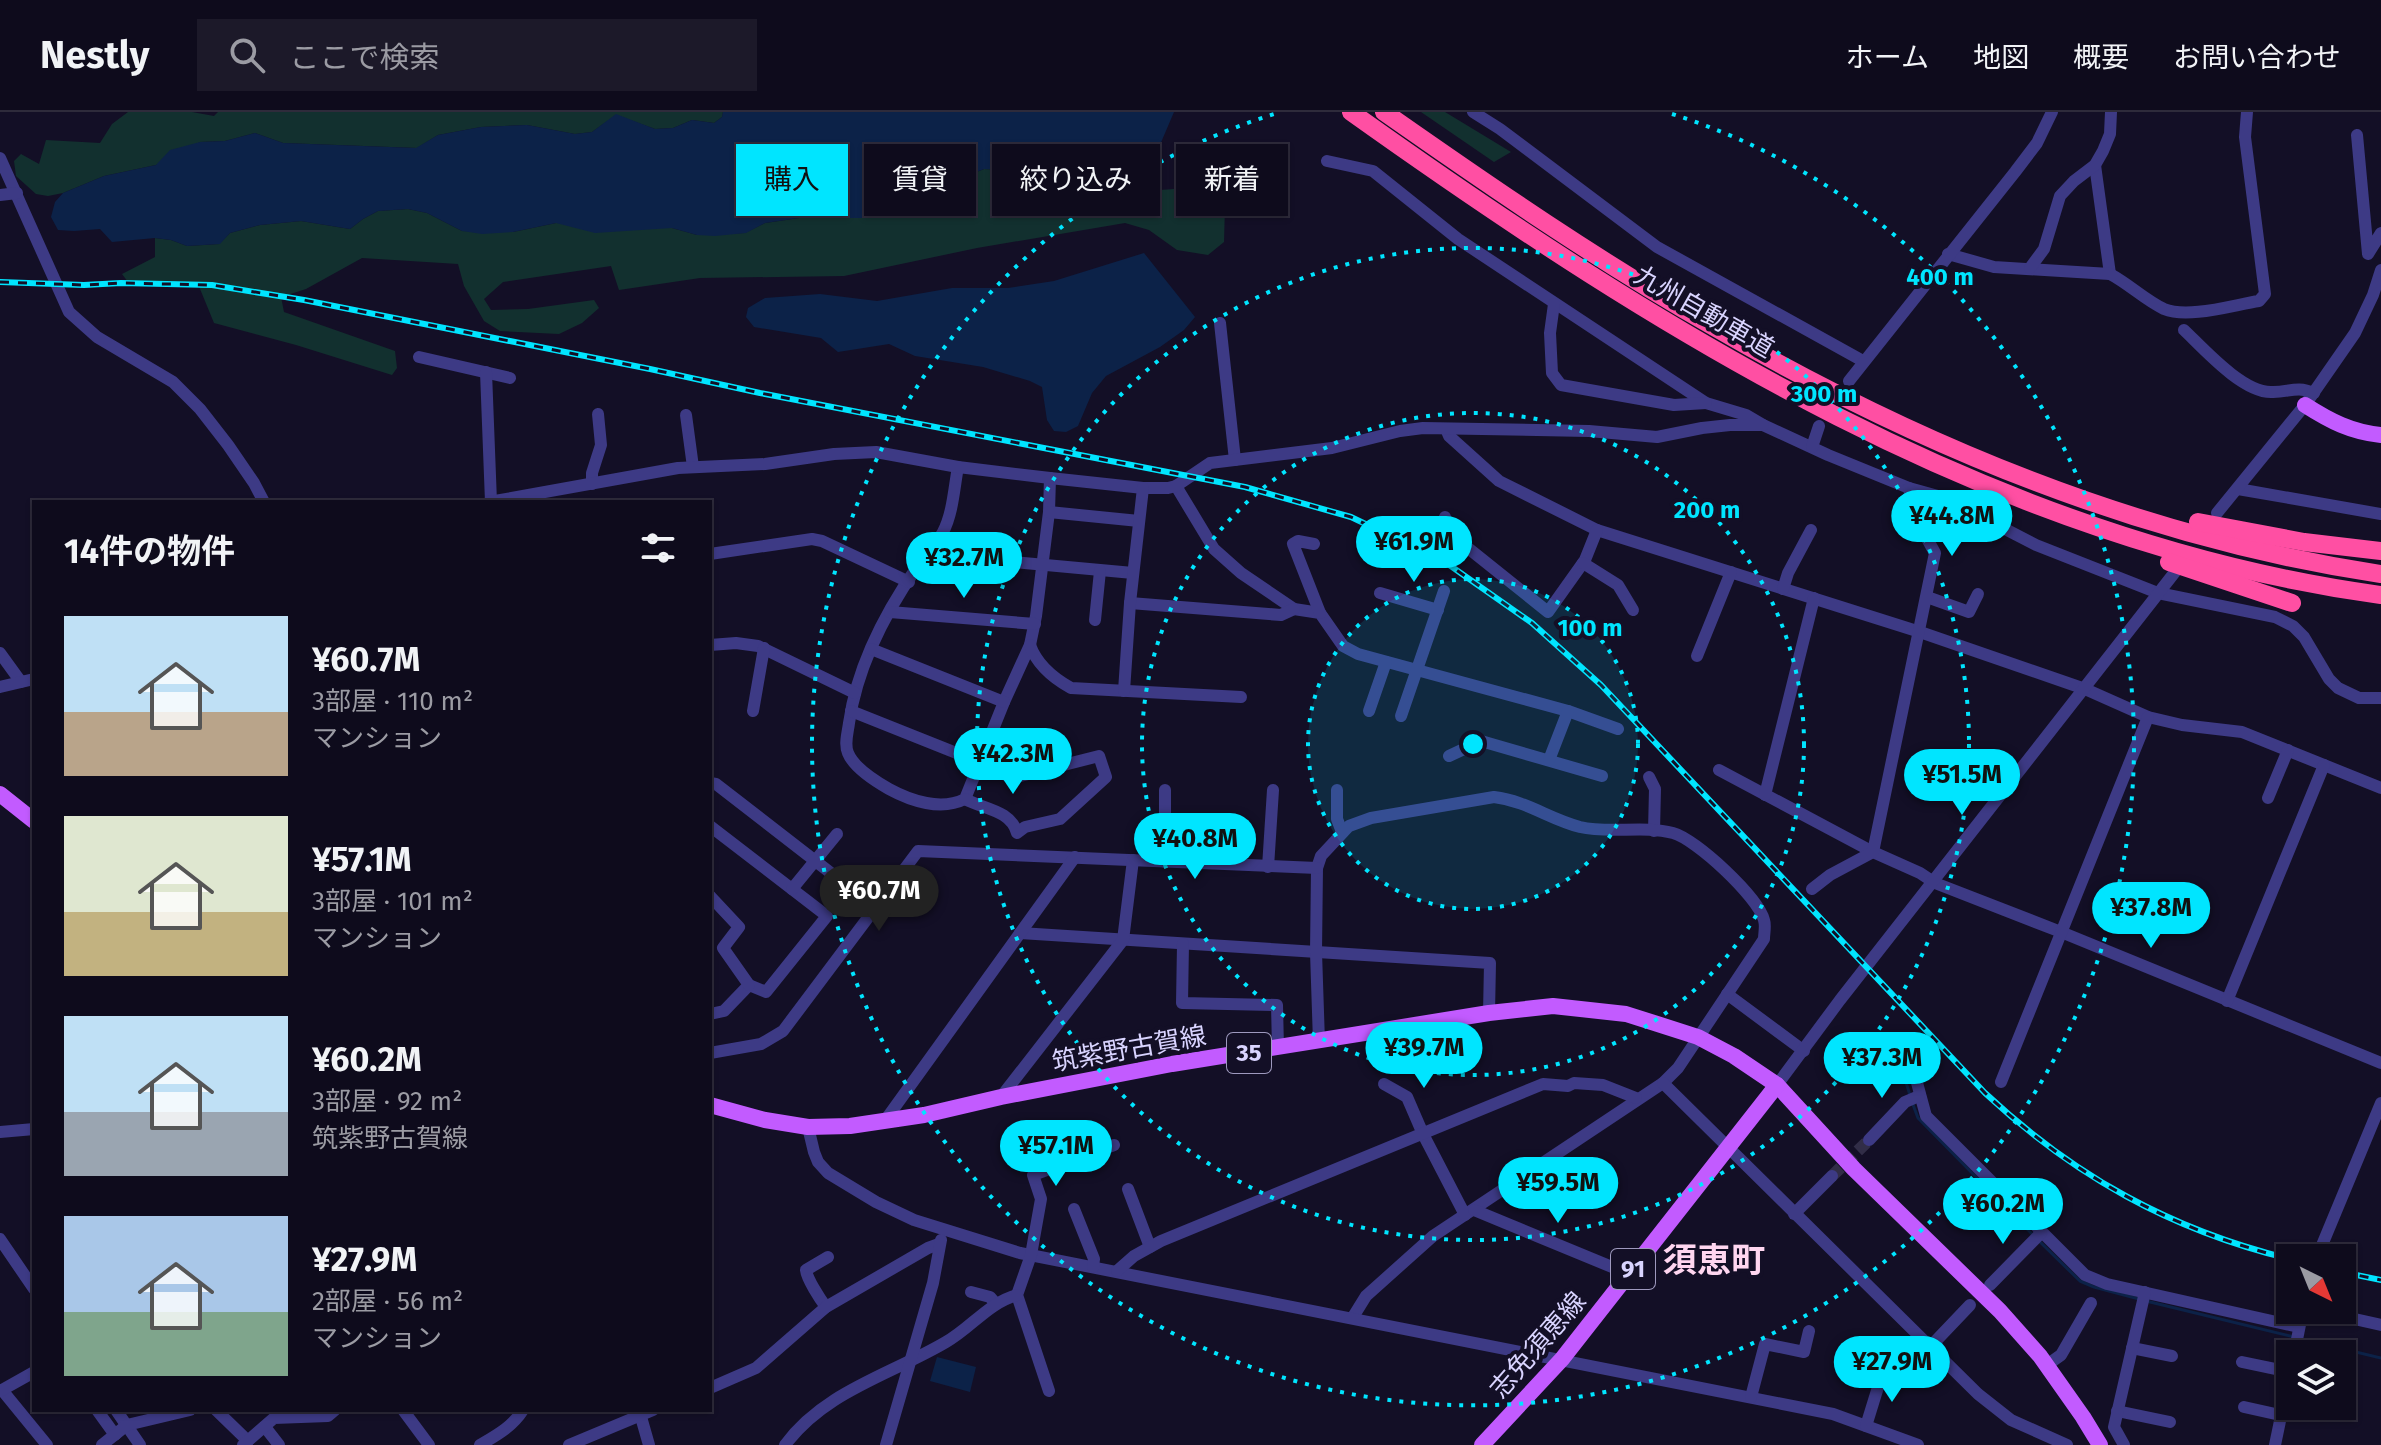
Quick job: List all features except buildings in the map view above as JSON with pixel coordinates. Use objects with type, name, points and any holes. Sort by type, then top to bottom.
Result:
[{"type":"highway","name":"九州自動車道","points":[[1351,112],[1597,280],[1819,408],[1936,465],[2007,495],[2115,534],[2218,564],[2326,587],[2381,595]]},
{"type":"highway","name":"九州自動車道","points":[[1384,112],[1606,262],[1714,328],[1833,391],[1984,462],[2084,500],[2181,530],[2279,555],[2381,574]]},
{"type":"highway","points":[[1984,462],[2118,505],[2233,530],[2381,551]]},
{"type":"highway","points":[[2007,495],[2109,541],[2292,603]]},
{"type":"main road","points":[[2309,399],[2339,426],[2381,435]]},
{"type":"main road","points":[[0,794],[32,819]]},
{"type":"main road","name":"筑紫野古賀線","points":[[712,1106],[765,1120],[808,1127],[884,1122],[1172,1064],[1489,1013],[1553,1006],[1626,1014],[1698,1037],[1734,1056],[1777,1085],[1854,1169],[2000,1311],[2047,1365],[2100,1445]]},
{"type":"main road","name":"志免須恵線","points":[[1482,1445],[1562,1359],[1777,1085]]},
{"type":"street","points":[[1473,112],[1657,247],[1863,361]]},
{"type":"street","points":[[1849,381],[2037,143],[2052,112]]},
{"type":"street","points":[[2030,268],[2044,249],[2060,196],[2095,165],[2110,134],[2111,112]]},
{"type":"street","points":[[1948,254],[1994,267],[2110,274],[2157,305],[2179,313],[2259,301],[2265,294],[2245,137],[2247,112]]},
{"type":"street","points":[[2357,135],[2368,254],[2381,233]]},
{"type":"street","points":[[0,158],[69,312],[97,337],[173,382],[200,409],[228,445],[263,500]]},
{"type":"street","points":[[1327,161],[1373,171],[1458,239],[1706,403],[1746,415],[1909,488],[1945,498],[2036,545],[2158,593],[2275,617],[2293,626],[2304,637],[2329,679],[2338,688],[2359,698],[2381,698]]},
{"type":"street","points":[[2095,165],[2110,274]]},
{"type":"street","points":[[0,195],[17,193]]},
{"type":"street","points":[[2217,513],[2309,399],[2355,333],[2381,270]]},
{"type":"street","points":[[1554,304],[1550,333],[1552,373],[1561,385],[1674,405],[1706,403]]},
{"type":"street","points":[[1220,323],[1235,460]]},
{"type":"street","points":[[2184,330],[2235,377],[2253,387],[2269,393],[2303,388],[2309,399]]},
{"type":"street","points":[[419,357],[510,378]]},
{"type":"street","points":[[486,372],[490,500]]},
{"type":"street","points":[[592,484],[592,473],[601,445],[598,414]]},
{"type":"street","points":[[686,415],[693,467]]},
{"type":"street","points":[[516,500],[554,497],[592,484],[678,468],[765,464],[834,454],[876,452],[958,467],[1143,488],[1176,486],[1210,463],[1332,448],[1423,428],[1589,431],[1657,437],[1702,428],[1763,425]]},
{"type":"street","points":[[1812,447],[1819,426]]},
{"type":"street","points":[[1446,429],[1449,436],[1499,481],[1597,530],[1920,632],[2085,689],[2148,717],[2182,725],[2242,732],[2381,788]]},
{"type":"street","points":[[958,467],[948,521],[876,634],[855,693],[847,739],[848,752],[861,769],[889,789],[922,804],[957,803],[965,799],[1030,645],[1049,512],[1050,478]]},
{"type":"street","points":[[1176,486],[1214,549],[1241,573],[1294,609],[1320,613]]},
{"type":"street","points":[[1124,691],[1143,488]]},
{"type":"street","points":[[1812,889],[1830,875],[1873,852],[1935,553],[1914,515],[1909,488]]},
{"type":"street","points":[[2238,489],[2381,514]]},
{"type":"street","points":[[1049,512],[1139,521]]},
{"type":"street","points":[[1445,517],[1440,529],[1548,612],[1583,563],[1597,530]]},
{"type":"street","points":[[1783,589],[1811,530]]},
{"type":"street","points":[[712,554],[812,539],[909,582]]},
{"type":"street","points":[[1314,544],[1298,541],[1293,544],[1320,613],[1343,646],[1358,654],[1568,711],[1618,729]]},
{"type":"street","points":[[928,554],[1133,573]]},
{"type":"street","points":[[1583,563],[1618,585],[1633,610]]},
{"type":"street","points":[[1095,620],[1100,571]]},
{"type":"street","points":[[1697,656],[1731,572]]},
{"type":"street","points":[[1777,1085],[2175,572]]},
{"type":"street","points":[[1401,716],[1444,591]]},
{"type":"street","points":[[1380,593],[1438,610]]},
{"type":"street","points":[[1927,597],[1969,612],[1978,594]]},
{"type":"street","points":[[1765,795],[1814,598]]},
{"type":"street","points":[[1130,603],[1281,615],[1294,609]]},
{"type":"street","points":[[890,612],[1035,624]]},
{"type":"street","points":[[712,645],[736,643],[764,648],[855,693]]},
{"type":"street","points":[[1030,645],[1033,655],[1053,678],[1071,688],[1241,697]]},
{"type":"street","points":[[753,711],[764,648]]},
{"type":"street","points":[[871,649],[1004,702]]},
{"type":"street","points":[[0,653],[21,682]]},
{"type":"street","points":[[1369,711],[1386,662]]},
{"type":"street","points":[[0,687],[32,679]]},
{"type":"street","points":[[851,711],[1012,778],[1099,756],[1106,777],[1072,809],[1060,819],[1025,827],[1017,833]]},
{"type":"street","points":[[1549,760],[1568,711]]},
{"type":"street","points":[[2001,1082],[2148,717]]},
{"type":"street","points":[[1449,756],[1481,741],[1602,776]]},
{"type":"street","points":[[2268,798],[2288,750]]},
{"type":"street","points":[[2227,1001],[2324,765]]},
{"type":"street","points":[[1719,770],[1935,883],[2381,1063]]},
{"type":"street","points":[[1649,777],[1655,789],[1654,831]]},
{"type":"street","points":[[712,783],[876,908]]},
{"type":"street","points":[[1165,790],[1165,862]]},
{"type":"street","points":[[1268,867],[1273,790]]},
{"type":"street","points":[[1337,790],[1337,819],[1342,832]]},
{"type":"street","points":[[1319,1042],[1317,868],[1321,856],[1342,832],[1371,818],[1494,797],[1513,799],[1583,828],[1674,833],[1693,842],[1758,905],[1765,923],[1764,939],[1678,1068],[1663,1083],[1636,1098],[1433,1236],[1366,1296],[1353,1317]]},
{"type":"street","points":[[965,799],[1005,814],[1015,825],[1018,855]]},
{"type":"street","points":[[712,828],[827,916],[766,992],[749,985],[723,948],[739,927],[712,898]]},
{"type":"street","points":[[792,889],[837,834]]},
{"type":"street","points":[[712,1053],[761,1044],[783,1031],[918,851],[1317,868]]},
{"type":"street","points":[[884,1122],[1075,857]]},
{"type":"street","points":[[1001,1097],[1123,940],[1133,860]]},
{"type":"street","points":[[1020,933],[1490,963],[1489,1013]]},
{"type":"street","points":[[1183,944],[1182,1003],[1277,1005],[1278,1048]]},
{"type":"street","points":[[712,1014],[724,1011],[749,985]]},
{"type":"street","points":[[1727,994],[1804,1051]]},
{"type":"street","points":[[1916,1079],[1926,1116],[2074,1266],[2094,1280],[2299,1327]]},
{"type":"street","points":[[1663,1083],[1978,1394],[2011,1420],[2067,1445]]},
{"type":"street","points":[[1384,1084],[1407,1097],[1423,1134],[1470,1212],[1629,1274]]},
{"type":"street","points":[[1117,1271],[1134,1256],[1161,1241],[1543,1084],[1603,1085],[1636,1098]]},
{"type":"street","points":[[1869,1140],[1905,1102],[1919,1096]]},
{"type":"street","points":[[2322,1244],[2381,1103]]},
{"type":"street","points":[[808,1127],[818,1162],[828,1173],[876,1202],[943,1231],[1031,1255],[1833,1414],[1915,1445]]},
{"type":"street","points":[[0,1132],[32,1129]]},
{"type":"street","points":[[1049,1391],[1017,1295],[1031,1255],[1041,1199],[1033,1175],[1114,1145]]},
{"type":"street","points":[[1794,1214],[1832,1176]]},
{"type":"street","points":[[1128,1189],[1150,1247]]},
{"type":"street","points":[[1074,1209],[1094,1259],[1093,1267]]},
{"type":"street","points":[[886,1445],[933,1283],[943,1231]]},
{"type":"street","points":[[1990,1285],[2041,1233]]},
{"type":"street","points":[[0,1239],[32,1286]]},
{"type":"street","points":[[712,1387],[756,1368],[826,1307],[939,1244]]},
{"type":"street","points":[[826,1307],[806,1278],[806,1270],[828,1257]]},
{"type":"street","points":[[971,1292],[990,1297],[996,1304]]},
{"type":"street","points":[[2124,1445],[2114,1427],[2145,1292]]},
{"type":"street","points":[[785,1445],[798,1427],[821,1408],[870,1379],[947,1342],[1001,1299],[1017,1295]]},
{"type":"street","points":[[2047,1365],[2061,1355],[2091,1303]]},
{"type":"street","points":[[1930,1347],[1970,1305]]},
{"type":"street","points":[[2356,1319],[2381,1325]]},
{"type":"street","points":[[2297,1340],[2300,1324]]},
{"type":"street","points":[[1751,1397],[1765,1344],[1804,1352],[1809,1331]]},
{"type":"street","points":[[2132,1348],[2172,1356]]},
{"type":"street","points":[[2242,1362],[2276,1369]]},
{"type":"street","points":[[1866,1426],[1883,1371]]},
{"type":"street","points":[[32,1373],[1,1391],[47,1445]]},
{"type":"street","points":[[2244,1407],[2276,1414]]},
{"type":"street","points":[[2117,1411],[2170,1422]]},
{"type":"street","points":[[98,1412],[115,1435]]},
{"type":"street","points":[[117,1412],[140,1445]]},
{"type":"street","points":[[102,1445],[127,1425],[182,1412]]},
{"type":"street","points":[[218,1412],[246,1443],[274,1418],[328,1416],[333,1412]]},
{"type":"street","points":[[404,1412],[429,1445]]},
{"type":"street","points":[[480,1445],[504,1431],[521,1412]]},
{"type":"street","points":[[569,1445],[650,1412]]},
{"type":"street","points":[[641,1417],[649,1445]]},
{"type":"street","points":[[2275,1445],[2279,1420]]},
{"type":"street","points":[[265,1427],[279,1445]]},
{"type":"green space","points":[[128,112],[192,112],[214,116],[218,112],[723,112],[714,123],[692,120],[673,128],[655,129],[616,115],[592,132],[575,134],[527,125],[481,127],[438,135],[417,148],[283,143],[255,133],[225,141],[200,142],[156,165],[104,176],[48,196],[36,194],[16,176],[14,161],[21,154],[39,164],[46,140],[100,143],[112,124]]},
{"type":"green space","points":[[1421,112],[1445,112],[1511,152],[1494,162]]},
{"type":"green space","points":[[992,169],[992,216],[1160,216],[1160,190],[1176,189],[1176,216],[1225,216],[1224,242],[1208,255],[1177,250],[1149,230],[1125,223],[977,248],[844,276],[700,278],[619,290],[611,266],[503,282],[484,299],[491,310],[528,309],[594,300],[599,308],[582,323],[559,334],[500,331],[484,321],[464,286],[458,264],[362,258],[306,289],[281,297],[284,312],[395,351],[397,368],[392,375],[214,323],[198,284],[128,282],[122,274],[155,257],[155,238],[187,246],[219,244],[230,233],[260,225],[301,221],[350,229],[378,211],[408,209],[427,213],[462,231],[513,232],[556,223],[672,228],[697,235],[745,233],[765,223],[805,216],[848,216],[864,212],[864,216],[976,216],[976,172]]},
{"type":"water","points":[[723,112],[1174,112],[1160,145],[992,144],[992,169],[976,172],[976,144],[864,144],[864,216],[868,216],[863,218],[834,216],[848,216],[848,144],[736,144],[736,216],[805,216],[765,223],[746,233],[715,236],[672,228],[595,233],[556,223],[513,232],[482,234],[462,231],[427,213],[408,209],[378,211],[350,229],[301,221],[260,225],[230,233],[220,244],[187,246],[155,238],[112,242],[100,229],[58,230],[51,217],[55,202],[63,193],[104,176],[156,165],[170,150],[255,133],[283,143],[416,148],[438,135],[481,127],[527,125],[575,134],[592,132],[616,114],[655,129],[673,128],[692,120],[714,123]]},
{"type":"water","points":[[1144,253],[1195,317],[1184,330],[1160,347],[1106,376],[1092,393],[1078,426],[1066,432],[1054,431],[1047,420],[1042,387],[1030,381],[983,367],[915,356],[889,344],[838,352],[821,338],[754,327],[746,317],[748,308],[765,298],[820,294],[877,301],[952,288],[1008,288],[1054,281]]},
{"type":"water","points":[[937,1357],[976,1367],[970,1392],[930,1381]]},
{"type":"waterway","points":[[1894,1045],[1910,1095]]},
{"type":"waterway","points":[[1912,1102],[1918,1118],[2033,1235]]},
{"type":"waterway","points":[[2038,1240],[2080,1281],[2139,1299]]},
{"type":"waterway","points":[[2146,1301],[2294,1337]]},
{"type":"waterway","points":[[2302,1339],[2381,1358]]},
{"type":"tunnel","points":[[1832,1176],[1869,1140]]},
{"type":"railway","points":[[0,282],[212,285],[304,300],[1245,487],[1351,517],[1445,562],[1532,623],[1601,685],[1985,1093],[2019,1123],[2053,1150],[2126,1196],[2205,1232],[2276,1255]]},
{"type":"railway","points":[[2356,1275],[2381,1280]]},
{"type":"district","name":"須恵町","points":[[1714,1260]]}]
